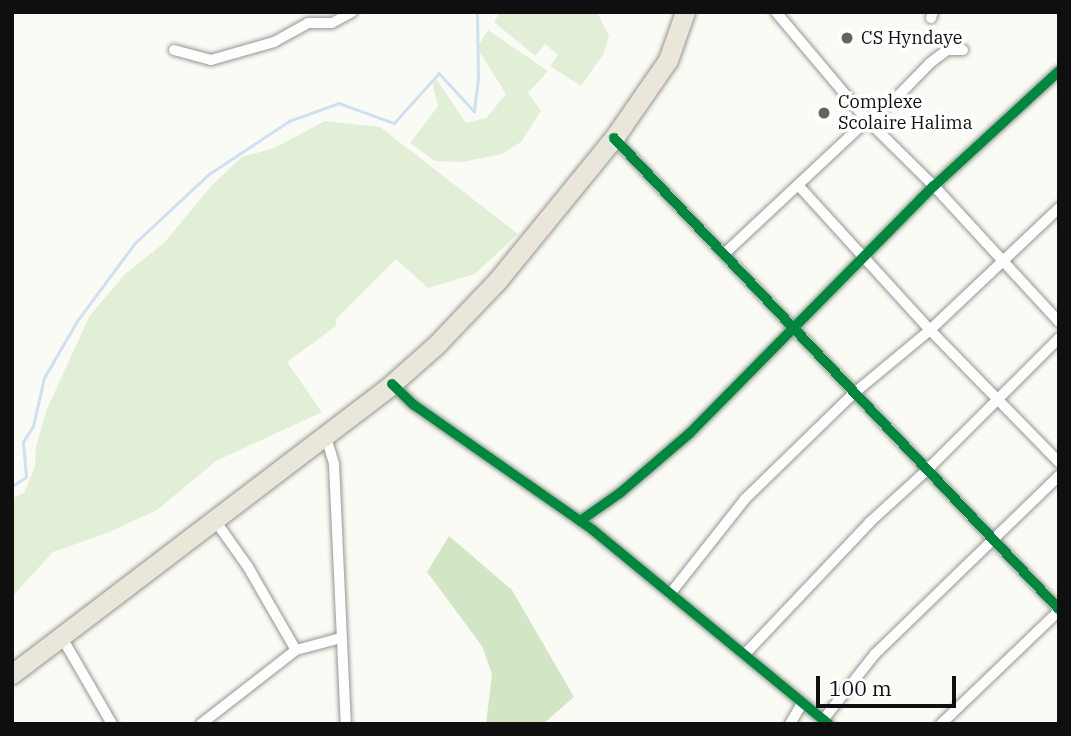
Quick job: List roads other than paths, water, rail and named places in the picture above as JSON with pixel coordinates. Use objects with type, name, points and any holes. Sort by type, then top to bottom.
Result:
[{"type":"highway","points":[[12,674],[392,384],[468,313],[614,138],[668,60],[685,12]]},
{"type":"street","points":[[174,50],[211,60],[274,42],[308,23],[331,23],[352,12]]},
{"type":"street","points":[[776,12],[867,120],[933,186],[1059,321]]},
{"type":"street","points":[[724,254],[867,120],[895,99],[940,54],[947,50],[963,50]]},
{"type":"street","points":[[580,521],[620,493],[690,433],[791,327],[933,186],[1059,71]]},
{"type":"street","points":[[614,138],[1059,610],[941,724]]},
{"type":"street","points":[[798,185],[930,330],[1059,462]]},
{"type":"street","points":[[670,594],[746,499],[853,394],[930,330],[1059,208]]},
{"type":"street","points":[[744,654],[772,629],[796,597],[870,522],[928,469],[1059,338]]},
{"type":"street","points":[[392,384],[414,405],[580,521],[826,722],[875,654],[1059,476]]},
{"type":"street","points":[[325,434],[334,464],[345,724]]},
{"type":"street","points":[[214,519],[248,567],[296,650]]},
{"type":"street","points":[[61,636],[112,724]]},
{"type":"street","points":[[201,724],[296,650],[341,638]]},
{"type":"street","points":[[790,724],[802,703]]},
{"type":"waterway","points":[[12,486],[26,477],[23,442],[33,426],[44,378],[77,321],[135,243],[209,174],[289,121],[339,103],[394,123],[439,73],[474,111],[478,78],[477,12]]},
{"type":"place","name":"CS Hyndaye","points":[[847,38]]},
{"type":"place","name":"Complexe Scolaire Halima","points":[[824,113]]}]
